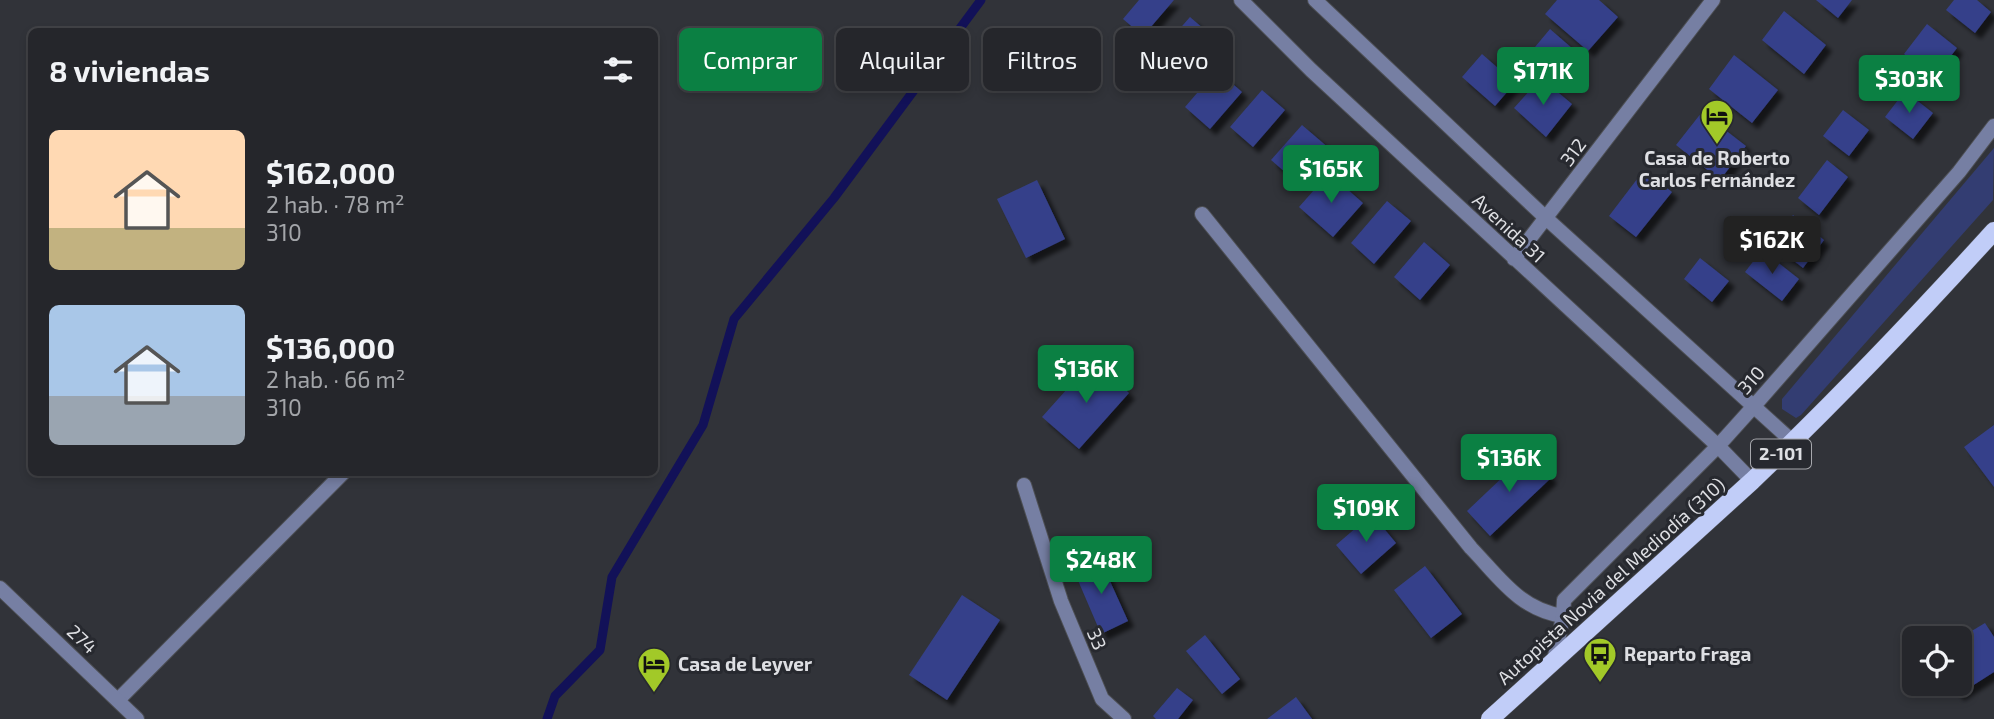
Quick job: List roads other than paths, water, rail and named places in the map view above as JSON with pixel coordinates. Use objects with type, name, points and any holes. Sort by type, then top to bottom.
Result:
[{"type":"main road","name":"Autopista Novia del Mediodía (310)","points":[[1490,719],[1793,442],[1924,308],[1994,231]]},
{"type":"street","name":"Avenida 31","points":[[1241,0],[1311,70],[1718,446],[1752,481]]},
{"type":"street","name":"Avenida 31","points":[[1315,0],[1547,219],[1793,442]]},
{"type":"street","name":"312","points":[[1514,260],[1713,0]]},
{"type":"street","name":"310","points":[[1554,661],[1564,600],[1718,446],[1959,172],[1994,126]]},
{"type":"street","points":[[1202,215],[1471,548],[1517,597],[1546,613],[1563,616]]},
{"type":"street","points":[[118,701],[340,476]]},
{"type":"street","name":"33","points":[[1024,485],[1060,601],[1102,699],[1124,719]]},
{"type":"street","name":"274","points":[[0,588],[137,719]]},
{"type":"waterway","points":[[547,719],[555,696],[600,650],[612,577],[703,425],[734,319],[834,198],[981,0]]},
{"type":"place","name":"Casa de Roberto Carlos Fernández","points":[[1717,146]]},
{"type":"place","name":"Reparto Fraga","points":[[1600,684]]},
{"type":"place","name":"Casa de Leyver","points":[[654,694]]}]
